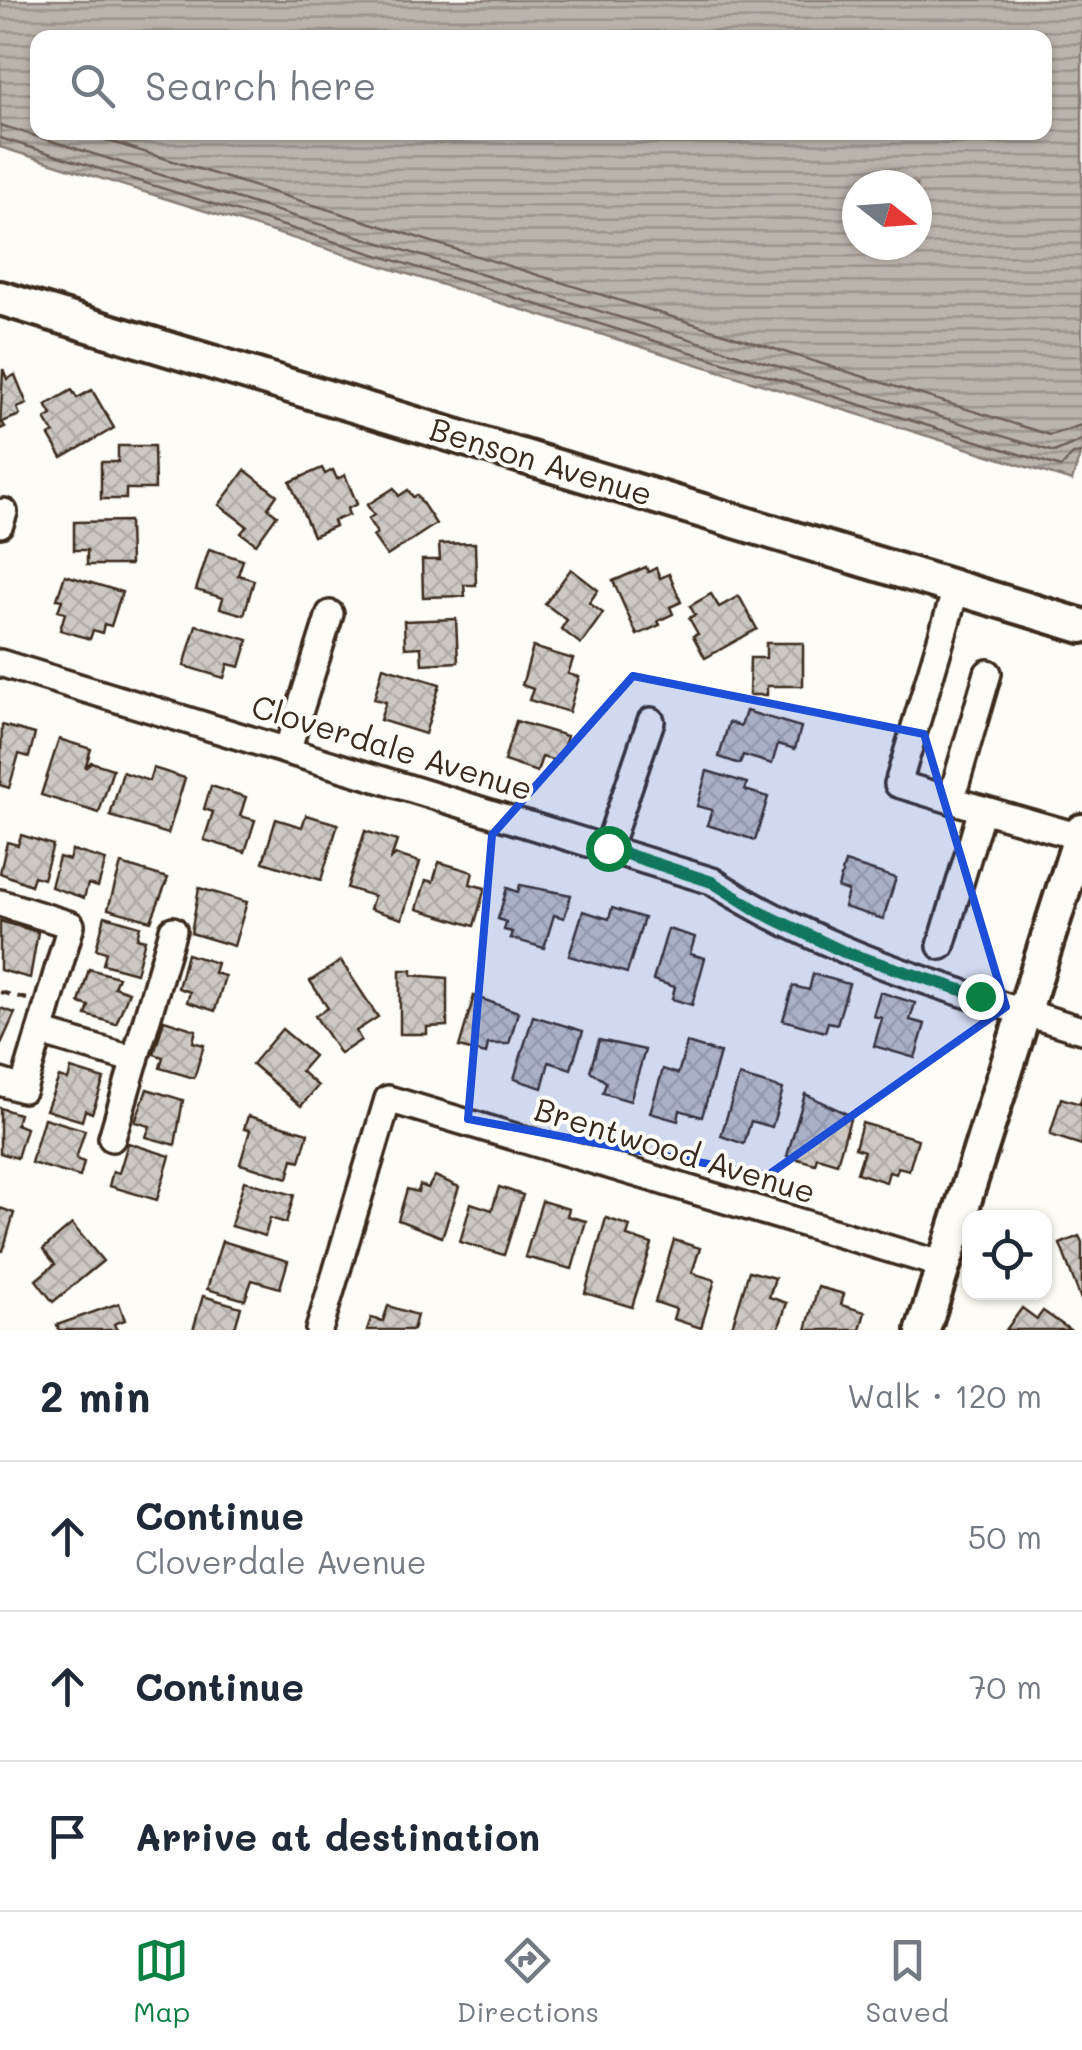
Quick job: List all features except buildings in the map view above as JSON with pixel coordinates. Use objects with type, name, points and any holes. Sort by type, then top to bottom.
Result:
[{"type":"main road","name":"Benson Avenue","points":[[0,298],[1082,626]]},
{"type":"main road","points":[[923,1330],[1081,834]]},
{"type":"street","points":[[956,589],[898,784],[1081,834]]},
{"type":"street","points":[[287,750],[330,614]]},
{"type":"street","name":"Cloverdale Avenue","points":[[0,663],[712,882],[758,911],[844,952],[1082,1030]]},
{"type":"street","points":[[951,800],[988,673]]},
{"type":"street","points":[[608,848],[651,722]]},
{"type":"street","points":[[941,946],[982,809]]},
{"type":"street","points":[[0,903],[71,925],[22,1089],[0,1082]]},
{"type":"street","points":[[112,1138],[173,930]]},
{"type":"street","points":[[40,1032],[135,1060]]},
{"type":"street","name":"Brentwood Avenue","points":[[319,1330],[388,1099],[943,1265]]},
{"type":"path","points":[[0,992],[32,1000]]},
{"type":"highlighted area","points":[[633,676],[924,734],[1006,1007],[768,1175],[468,1119],[492,835]]},
{"type":"water","points":[[0,0],[1082,0],[1082,448],[1072,481],[0,147]]},
{"type":"route","points":[[608,848],[712,882],[758,911],[844,952],[980,996]]}]
